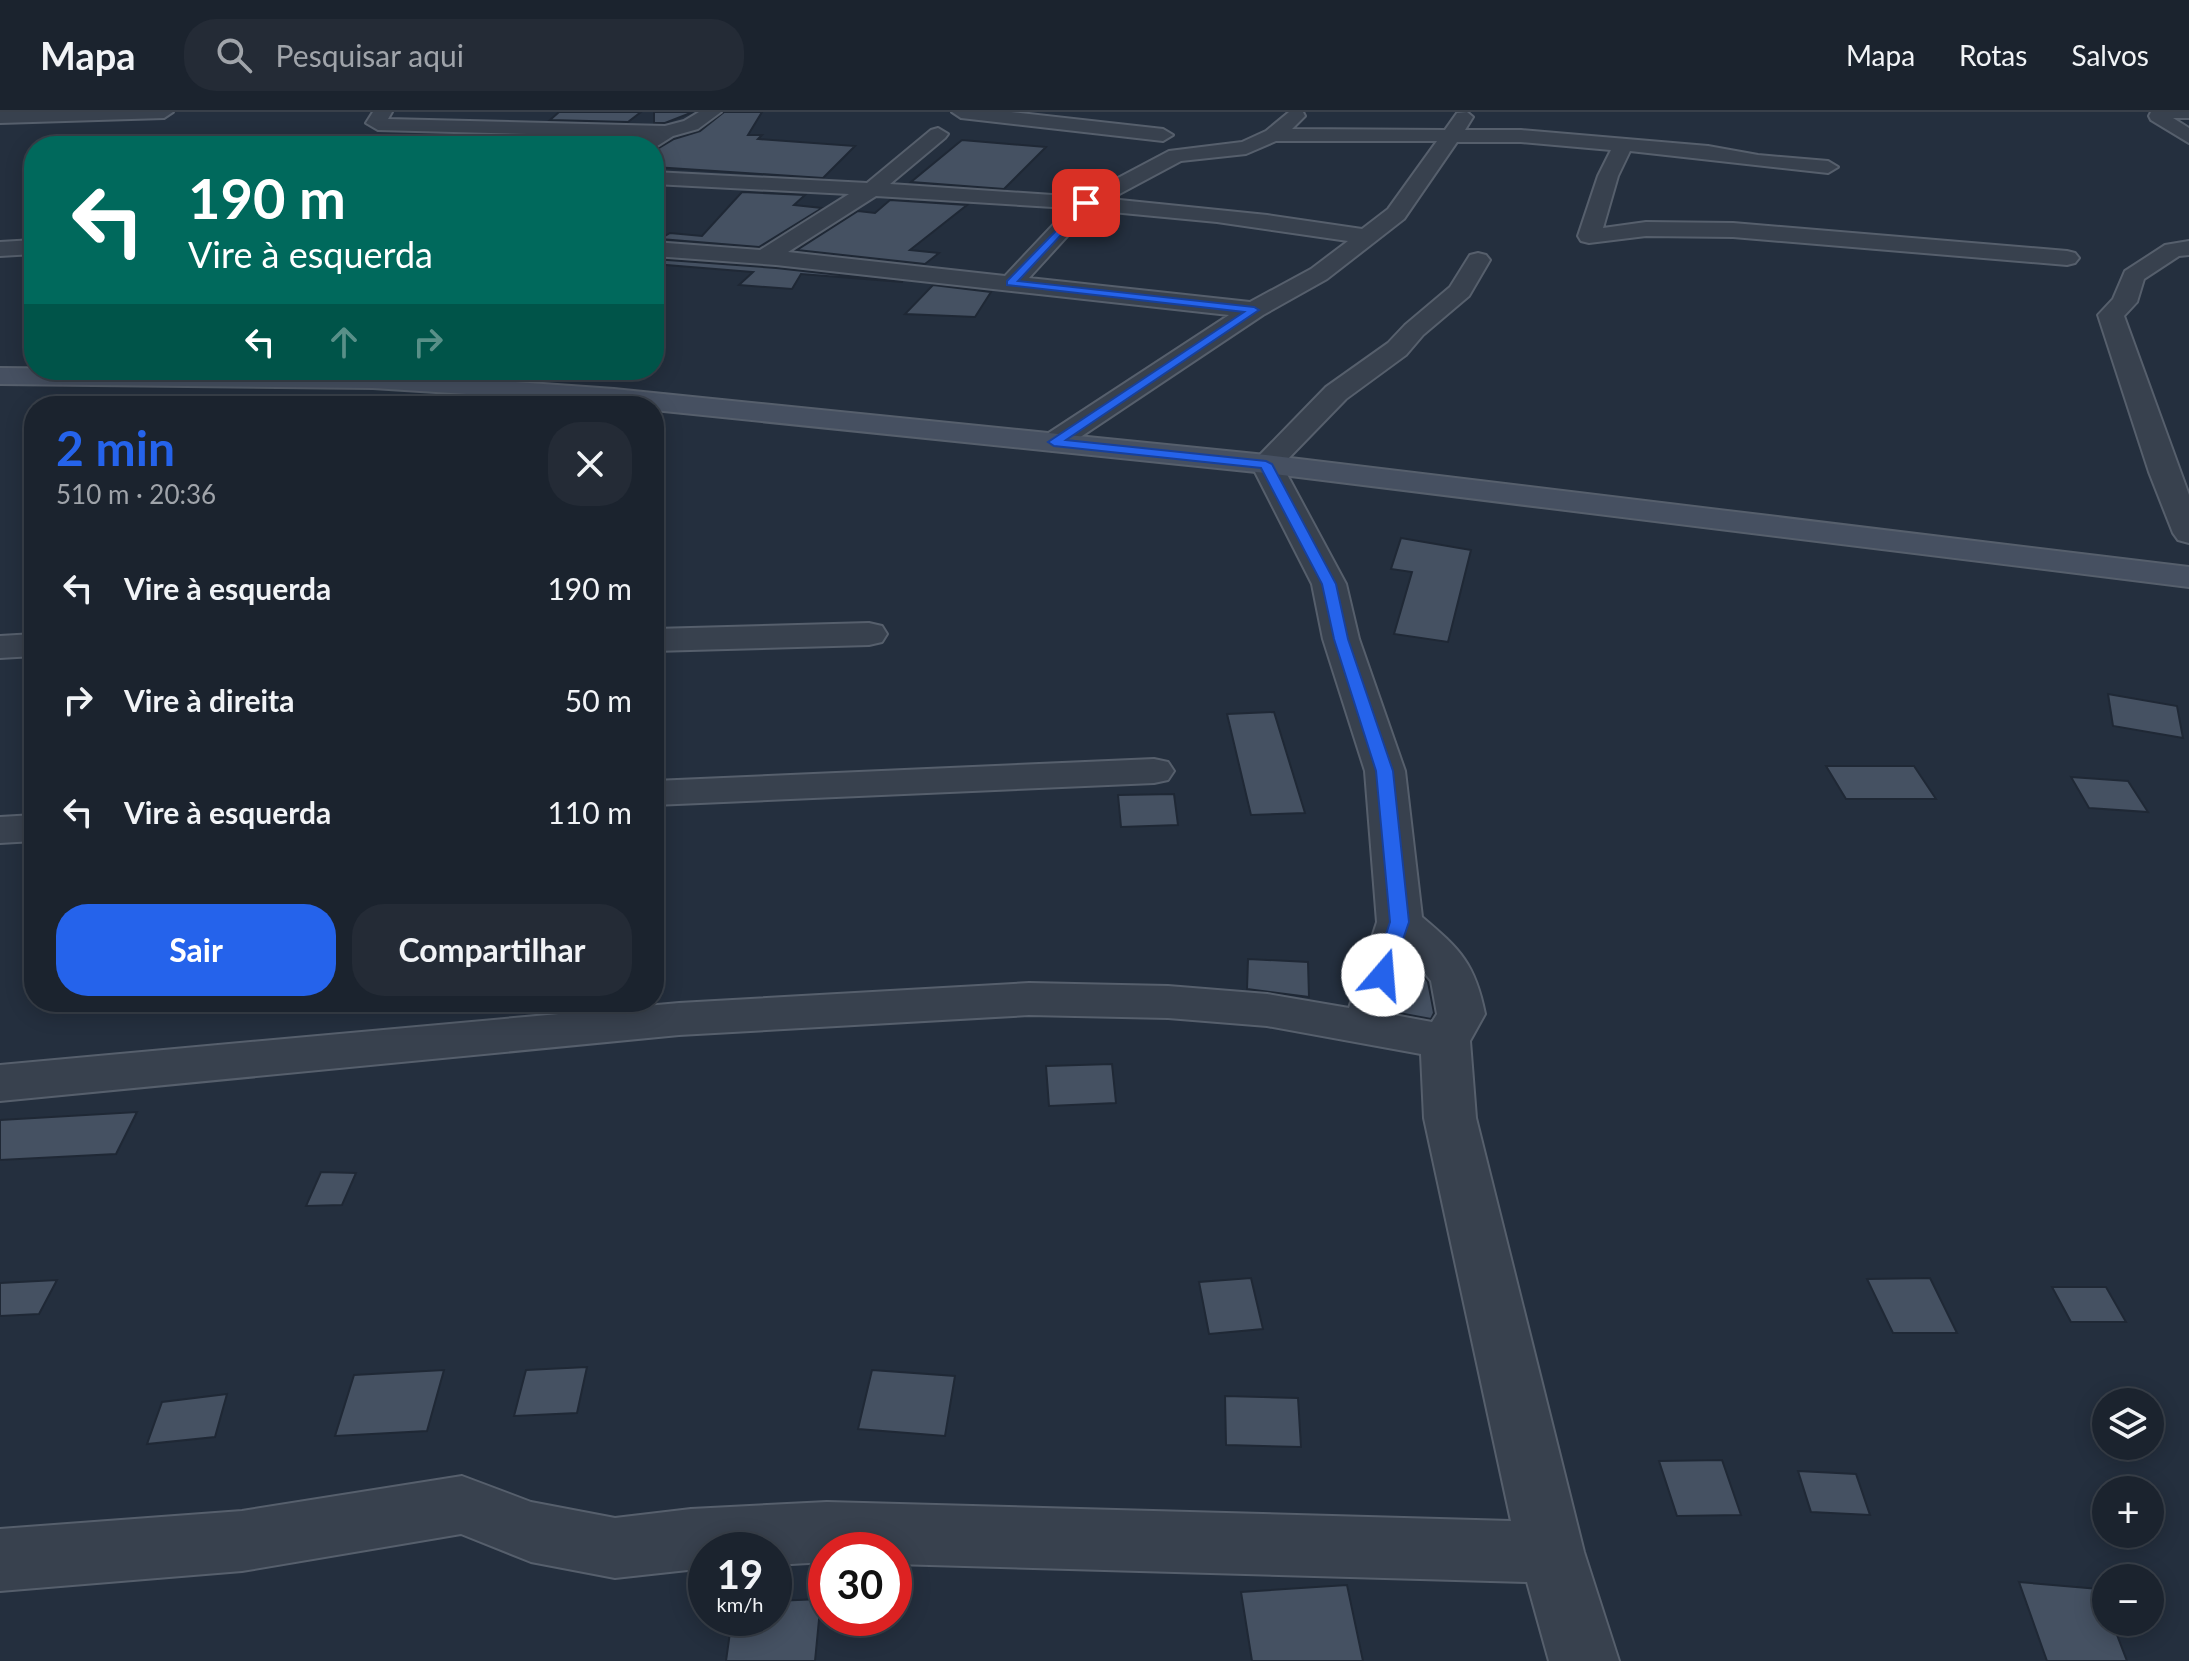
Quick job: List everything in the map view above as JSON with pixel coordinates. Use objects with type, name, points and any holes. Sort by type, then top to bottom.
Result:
[{"type":"main road","points":[[0,376],[24,376]]},
{"type":"main road","points":[[432,380],[603,396]]},
{"type":"main road","points":[[664,402],[1266,464],[2189,577]]},
{"type":"street","points":[[0,117],[164,112]]},
{"type":"street","points":[[383,112],[375,123],[404,126],[511,119],[666,132]]},
{"type":"street","points":[[660,136],[691,125],[712,112]]},
{"type":"street","points":[[961,112],[1163,135]]},
{"type":"street","points":[[1011,283],[1086,203],[1176,155],[1246,148],[1273,135],[1301,112]]},
{"type":"street","points":[[2189,112],[2164,112],[2158,116],[2189,137]]},
{"type":"street","points":[[1273,135],[1456,123],[1521,136],[1828,167]]},
{"type":"street","points":[[1054,442],[1254,310],[1319,274],[1396,214],[1456,123]]},
{"type":"street","points":[[765,257],[872,189],[938,134]]},
{"type":"street","points":[[1624,144],[1608,176],[1589,236],[1646,229],[1733,230],[2067,258]]},
{"type":"street","points":[[664,179],[1086,203],[1214,218],[1248,218],[1367,237]]},
{"type":"street","points":[[0,249],[24,248]]},
{"type":"street","points":[[2189,248],[2173,250],[2133,276],[2125,302],[2111,315],[2164,472],[2189,533]]},
{"type":"street","points":[[664,250],[765,257],[1254,310]]},
{"type":"street","points":[[1366,1028],[1400,922],[1385,771],[1341,639],[1329,584],[1266,464],[1336,393],[1387,357],[1460,291],[1478,260]]},
{"type":"street","points":[[664,640],[869,634]]},
{"type":"street","points":[[0,647],[24,646]]},
{"type":"street","points":[[664,793],[1154,771]]},
{"type":"street","points":[[0,830],[24,829]]},
{"type":"street","points":[[1400,922],[1429,947],[1454,978],[1461,1014],[1445,1041],[1450,1118],[1551,1552],[1584,1661]]},
{"type":"street","points":[[0,1083],[679,1019],[1014,1000],[1168,1002],[1239,1008],[1445,1041]]},
{"type":"street","points":[[0,1560],[242,1541],[462,1505],[531,1532],[615,1548],[691,1539],[827,1532],[1551,1552]]},
{"type":"building","points":[[559,112],[641,112],[628,122],[550,120]]},
{"type":"building","points":[[654,112],[693,112],[665,123],[654,123]]},
{"type":"building","points":[[724,112],[762,112],[748,135],[762,135],[758,139],[855,146],[823,178],[664,168],[664,145],[700,131]]},
{"type":"building","points":[[962,140],[1046,147],[1004,189],[911,182]]},
{"type":"building","points":[[742,192],[805,195],[794,205],[822,208],[759,247],[664,239],[670,233],[702,236]]},
{"type":"building","points":[[890,200],[967,205],[910,250],[939,253],[925,264],[797,250],[858,211],[875,213]]},
{"type":"building","points":[[664,260],[903,282],[801,274],[792,289],[739,285],[753,272],[664,265]]},
{"type":"building","points":[[933,285],[991,292],[975,317],[905,314]]},
{"type":"building","points":[[1401,538],[1471,550],[1448,642],[1394,634],[1412,572],[1391,569]]},
{"type":"building","points":[[2108,694],[2177,706],[2183,738],[2113,726]]},
{"type":"building","points":[[1274,712],[1305,813],[1251,815],[1227,714]]},
{"type":"building","points":[[1826,766],[1914,766],[1936,799],[1846,799]]},
{"type":"building","points":[[2071,777],[2128,781],[2148,812],[2089,808]]},
{"type":"building","points":[[1174,794],[1178,825],[1121,827],[1118,795]]},
{"type":"building","points":[[1248,959],[1308,962],[1309,997],[1247,989]]},
{"type":"building","points":[[1409,977],[1425,978],[1428,982],[1434,1013],[1431,1019],[1399,1013]]},
{"type":"building","points":[[1112,1064],[1116,1103],[1049,1106],[1046,1066]]},
{"type":"building","points":[[137,1112],[116,1154],[0,1160],[0,1120]]},
{"type":"building","points":[[321,1172],[356,1173],[342,1205],[306,1206]]},
{"type":"building","points":[[1251,1278],[1263,1329],[1209,1334],[1199,1282]]},
{"type":"building","points":[[1930,1278],[1957,1333],[1893,1333],[1867,1279]]},
{"type":"building","points":[[57,1280],[39,1314],[0,1316],[0,1283]]},
{"type":"building","points":[[2052,1287],[2106,1287],[2126,1322],[2071,1322]]},
{"type":"building","points":[[587,1367],[577,1413],[514,1416],[526,1370]]},
{"type":"building","points":[[444,1370],[427,1431],[335,1436],[354,1375]]},
{"type":"building","points":[[872,1370],[955,1376],[945,1436],[858,1429]]},
{"type":"building","points":[[227,1394],[215,1437],[147,1444],[162,1402]]},
{"type":"building","points":[[1225,1396],[1298,1398],[1301,1447],[1226,1445]]},
{"type":"building","points":[[1722,1460],[1741,1515],[1677,1516],[1659,1461]]},
{"type":"building","points":[[1798,1471],[1856,1474],[1870,1515],[1811,1512]]},
{"type":"building","points":[[2019,1582],[2092,1588],[2092,1636],[2117,1636],[2127,1661],[2047,1661]]},
{"type":"building","points":[[1347,1585],[1363,1661],[1252,1661],[1241,1592]]},
{"type":"building","points":[[792,1600],[808,1600],[808,1636],[817,1636],[815,1661],[726,1661],[729,1636],[792,1636]]},
{"type":"route","points":[[1086,203],[1011,283],[1254,310],[1054,442],[1266,464],[1329,584],[1341,639],[1385,771],[1400,922],[1383,975]]}]
